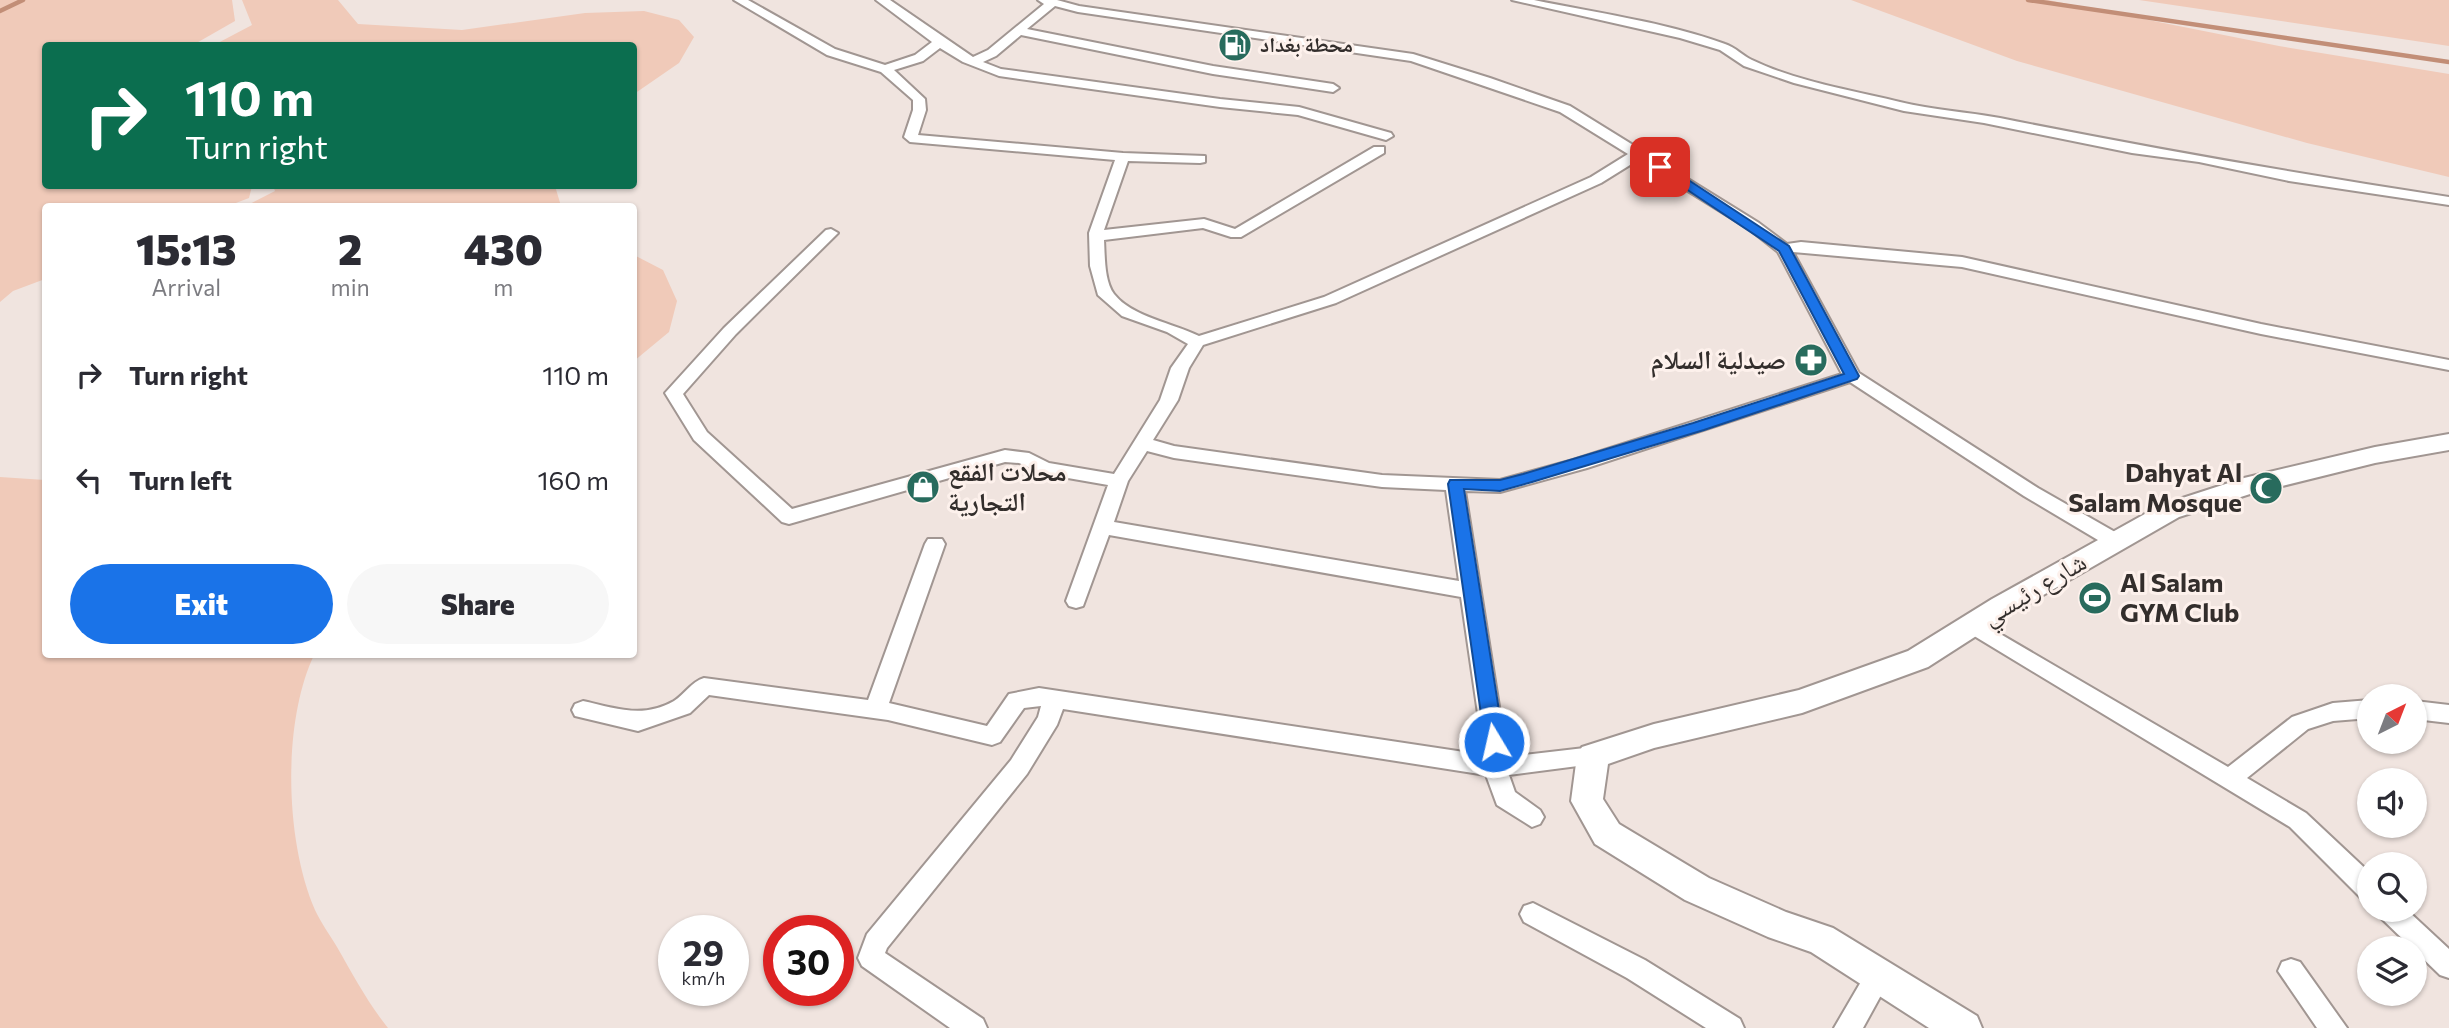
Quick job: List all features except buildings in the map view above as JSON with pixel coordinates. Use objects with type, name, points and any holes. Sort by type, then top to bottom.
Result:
[{"type":"street","points":[[740,0],[831,52],[885,69],[919,99],[921,115],[910,133],[915,139],[1123,158],[1200,159]]},
{"type":"street","points":[[882,0],[940,42],[999,72],[1299,111],[1383,143]]},
{"type":"street","points":[[1518,0],[1682,35],[1724,47],[1748,63],[1798,80],[1904,107],[1984,119],[2132,149],[2199,158],[2289,177],[2449,201]]},
{"type":"street","points":[[975,61],[992,53],[1048,2],[1413,58],[1566,109],[1754,226],[1784,248],[1852,376],[2031,492],[2115,541]]},
{"type":"street","points":[[1017,31],[1213,70],[1334,88]]},
{"type":"street","points":[[885,69],[919,58],[940,42]]},
{"type":"street","points":[[1096,236],[1203,223],[1236,234],[1383,143]]},
{"type":"street","points":[[1076,601],[1119,481],[1169,400],[1180,368],[1197,342],[1330,300],[1596,180],[1638,154]]},
{"type":"street","points":[[1123,158],[1096,236],[1098,266],[1106,295],[1128,313],[1173,328],[1197,342]]},
{"type":"street","points":[[831,233],[730,331],[674,393],[700,436],[789,517],[1005,456],[1022,457],[1045,468],[1119,481]]},
{"type":"street","points":[[1784,248],[1801,247],[1962,262],[2261,329],[2449,365]]},
{"type":"street","points":[[1141,443],[1174,452],[1382,481],[1500,486],[1684,432],[1852,376]]},
{"type":"street","name":"شارع رئيسي","points":[[1607,751],[1767,711],[1863,681],[1917,659],[2170,511],[2244,486],[2375,455],[2449,442]]},
{"type":"street","points":[[1455,484],[1498,767],[1505,797],[1532,817]]},
{"type":"street","points":[[1102,527],[1472,591]]},
{"type":"street","points":[[876,709],[935,544]]},
{"type":"street","points":[[1973,626],[2298,820],[2357,877]]},
{"type":"street","points":[[583,710],[638,722],[682,708],[704,686],[876,709],[992,736],[1017,700],[1039,697],[1498,767],[1607,751]]},
{"type":"street","points":[[974,1028],[871,958],[876,942],[1019,767],[1049,719],[1054,699]]},
{"type":"street","points":[[2228,780],[2300,723],[2333,712],[2357,710]]},
{"type":"street","points":[[2427,711],[2449,714]]},
{"type":"street","points":[[1607,751],[1587,800],[1607,834],[1697,889],[1780,926],[1821,939],[1848,954],[1878,977],[1964,1028]]},
{"type":"street","points":[[1532,914],[1636,969],[1730,1028]]},
{"type":"street","points":[[2403,922],[2449,966]]},
{"type":"street","points":[[2291,971],[2333,1028]]},
{"type":"street","points":[[1848,1028],[1878,977]]},
{"type":"shaded area","points":[[0,0],[232,0],[235,21],[198,42],[42,42],[42,189],[251,189],[249,198],[236,203],[42,203],[42,280],[13,291],[0,302]]},
{"type":"shaded area","points":[[242,0],[338,0],[358,24],[462,30],[585,13],[644,11],[679,20],[694,37],[679,63],[637,92],[637,42],[220,42],[252,25]]},
{"type":"shaded area","points":[[1851,0],[2048,0],[2279,46],[2449,74],[2449,177],[2307,143],[2017,61]]},
{"type":"shaded area","points":[[2139,0],[2449,0],[2449,46]]},
{"type":"shaded area","points":[[274,189],[556,189],[560,203],[252,203],[275,191]]},
{"type":"shaded area","points":[[637,257],[663,270],[677,301],[669,332],[637,359]]},
{"type":"shaded area","points":[[0,477],[42,480],[42,658],[313,658],[296,714],[292,747],[293,817],[298,851],[305,882],[317,915],[367,999],[388,1028],[0,1028]]},
{"type":"waterway","points":[[0,11],[23,0]]},
{"type":"waterway","points":[[2028,0],[2449,62]]},
{"type":"place","name":"محطة بغداد","points":[[1235,45]]},
{"type":"place","name":"صيدلية السلام","points":[[1811,360]]},
{"type":"place","name":"محلات الفقع التجارية","points":[[923,487]]},
{"type":"place","name":"Dahyat Al Salam Mosque","points":[[2266,488]]},
{"type":"place","name":"Al Salam GYM Club","points":[[2095,598]]},
{"type":"route","points":[[1494,742],[1455,484],[1500,486],[1699,427],[1852,376],[1784,248],[1660,167]]}]
